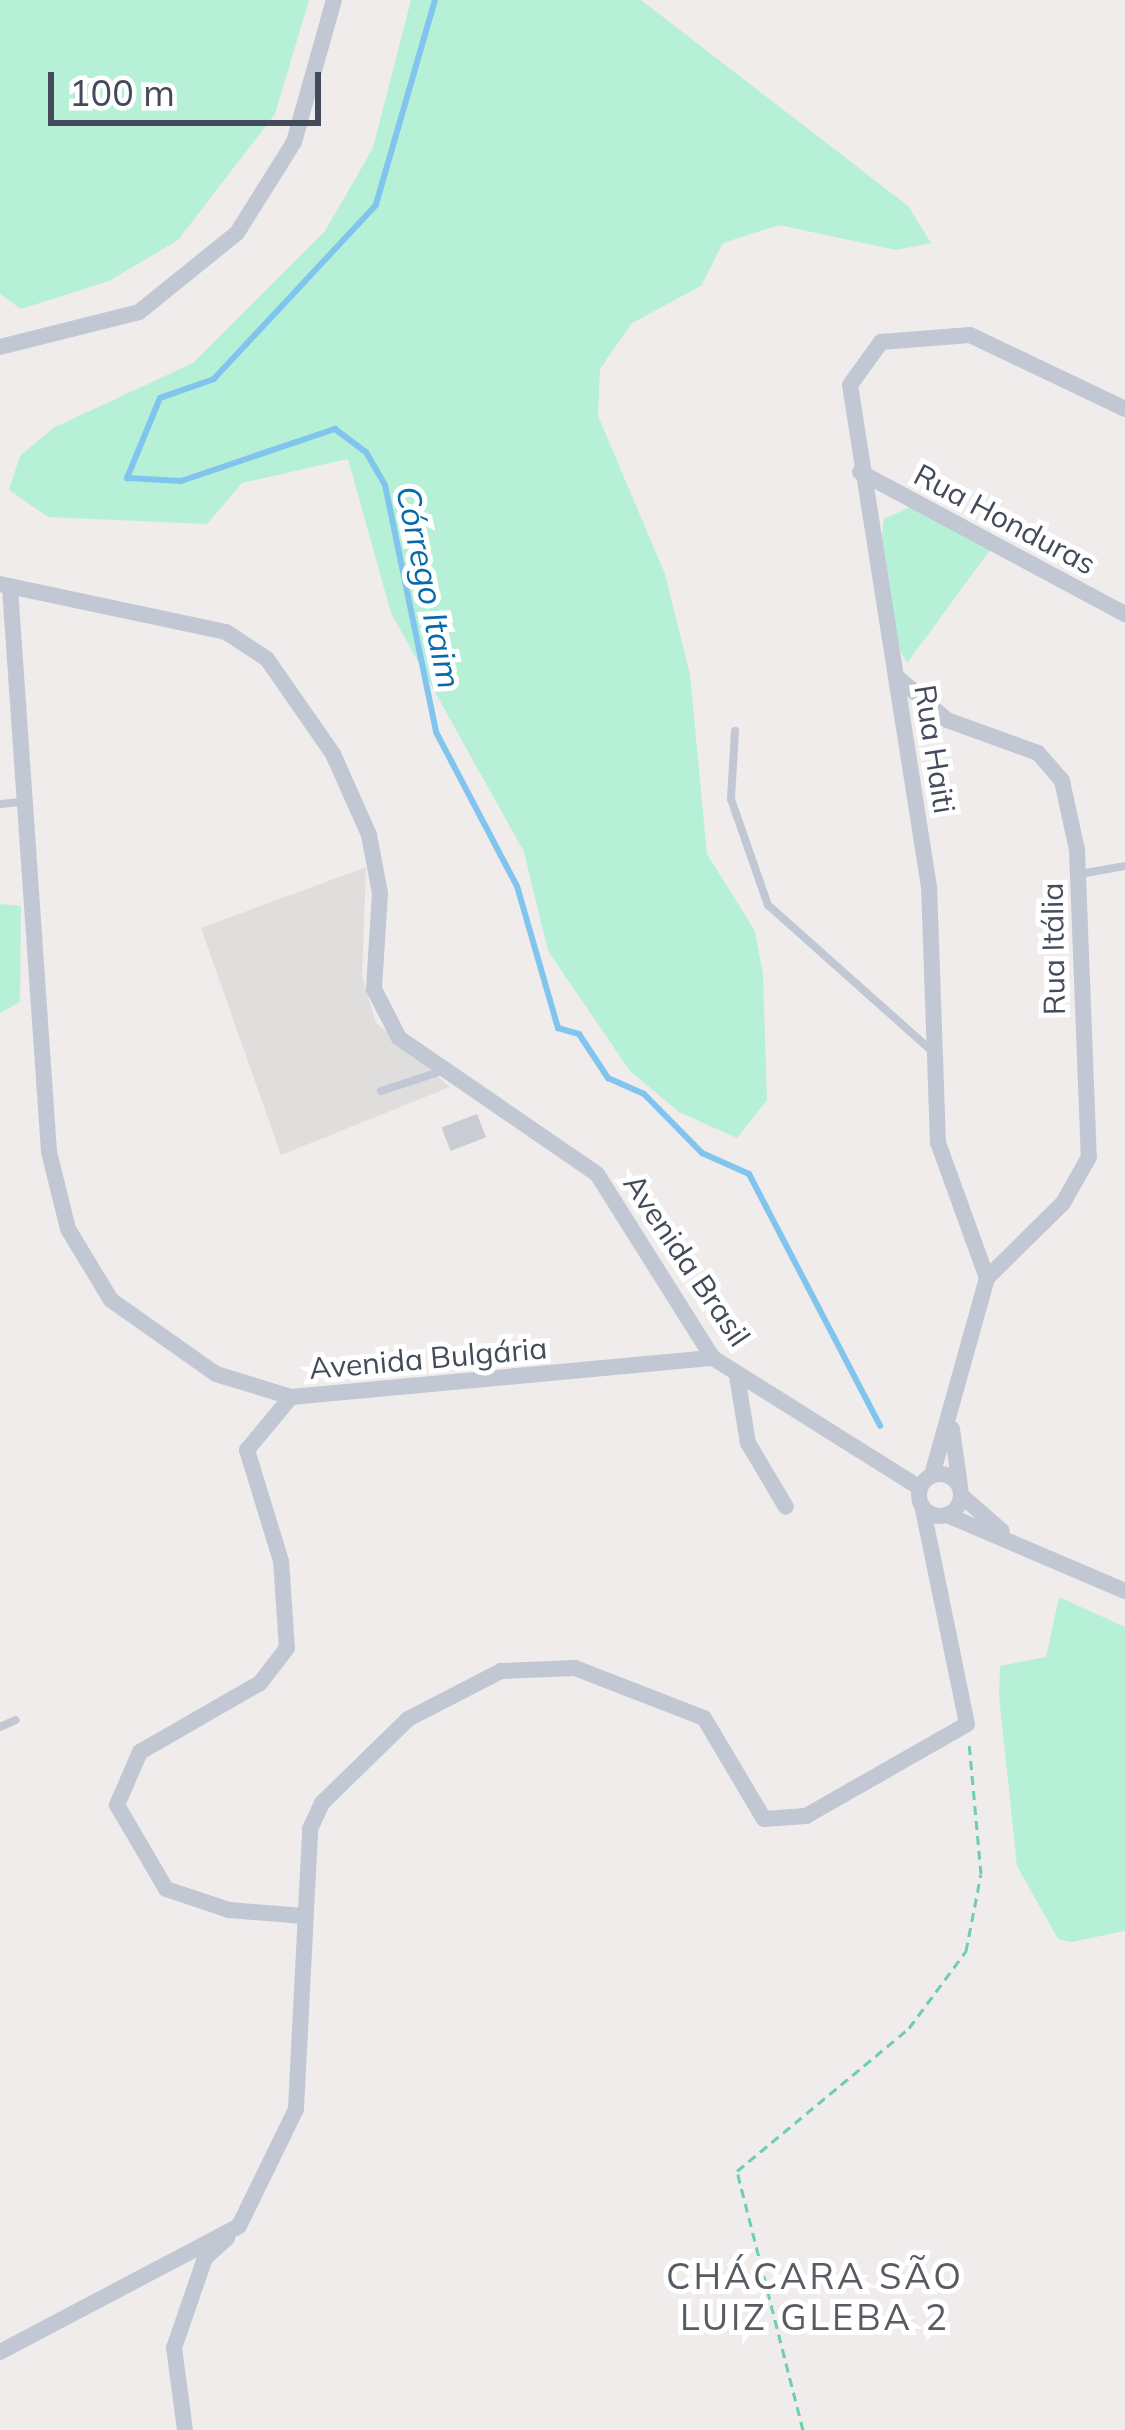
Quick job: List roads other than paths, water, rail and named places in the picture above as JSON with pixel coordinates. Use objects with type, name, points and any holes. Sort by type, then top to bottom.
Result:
[{"type":"street","points":[[0,347],[140,312],[237,233],[294,142],[334,0]]},
{"type":"street","name":"Rua Haiti","points":[[987,1278],[938,1144],[928,887],[860,472],[853,371],[906,334],[996,341],[1125,409]]},
{"type":"street","name":"Rua Honduras","points":[[860,472],[1125,614]]},
{"type":"street","name":"Avenida Bulgária","points":[[5,586],[49,1152],[74,1240],[145,1333],[216,1374],[291,1397],[712,1358]]},
{"type":"street","name":"Avenida Brasil","points":[[5,586],[226,632],[267,659],[332,754],[369,836],[380,893],[374,988],[399,1038],[440,1072],[532,1121],[596,1174],[712,1358],[926,1482],[961,1491]]},
{"type":"street","name":"Rua Itália","points":[[896,677],[947,719],[1023,743],[1052,766],[1068,796],[1078,874],[1089,1157],[1063,1203],[987,1278]]},
{"type":"street","points":[[185,2430],[173,2381],[183,2308],[205,2258],[239,2226],[296,2109],[304,1916],[322,1803],[408,1719],[501,1671],[574,1668],[670,1697],[721,1734],[756,1811],[774,1824],[967,1724],[923,1509],[926,1482],[952,1428],[987,1278]]},
{"type":"street","points":[[737,1376],[748,1443],[786,1508]]},
{"type":"street","points":[[291,1397],[247,1450],[281,1561],[287,1648],[260,1683],[140,1752],[117,1805],[166,1889],[230,1910],[304,1916]]},
{"type":"street","points":[[952,1428],[961,1491],[1007,1536]]},
{"type":"street","points":[[947,1515],[961,1491]]},
{"type":"street","points":[[923,1509],[1007,1536],[1125,1591]]},
{"type":"street","points":[[0,2352],[239,2226]]},
{"type":"lane","points":[[735,730],[731,799],[768,905],[937,1054]]},
{"type":"lane","points":[[0,804],[24,802]]},
{"type":"lane","points":[[1078,874],[1125,866]]},
{"type":"lane","points":[[381,1091],[440,1072]]},
{"type":"lane","points":[[0,1727],[16,1720]]},
{"type":"waterway","name":"Córrego Itaim","points":[[435,0],[376,205],[214,379],[160,398],[127,478],[181,481],[335,429],[366,452],[385,485],[436,732],[517,886],[558,1028],[579,1034],[608,1078],[644,1094],[702,1153],[749,1174],[880,1426]]},
{"type":"district","name":"CHÁCARA SÃO LUIZ GLEBA 2","points":[[815,2296]]}]
